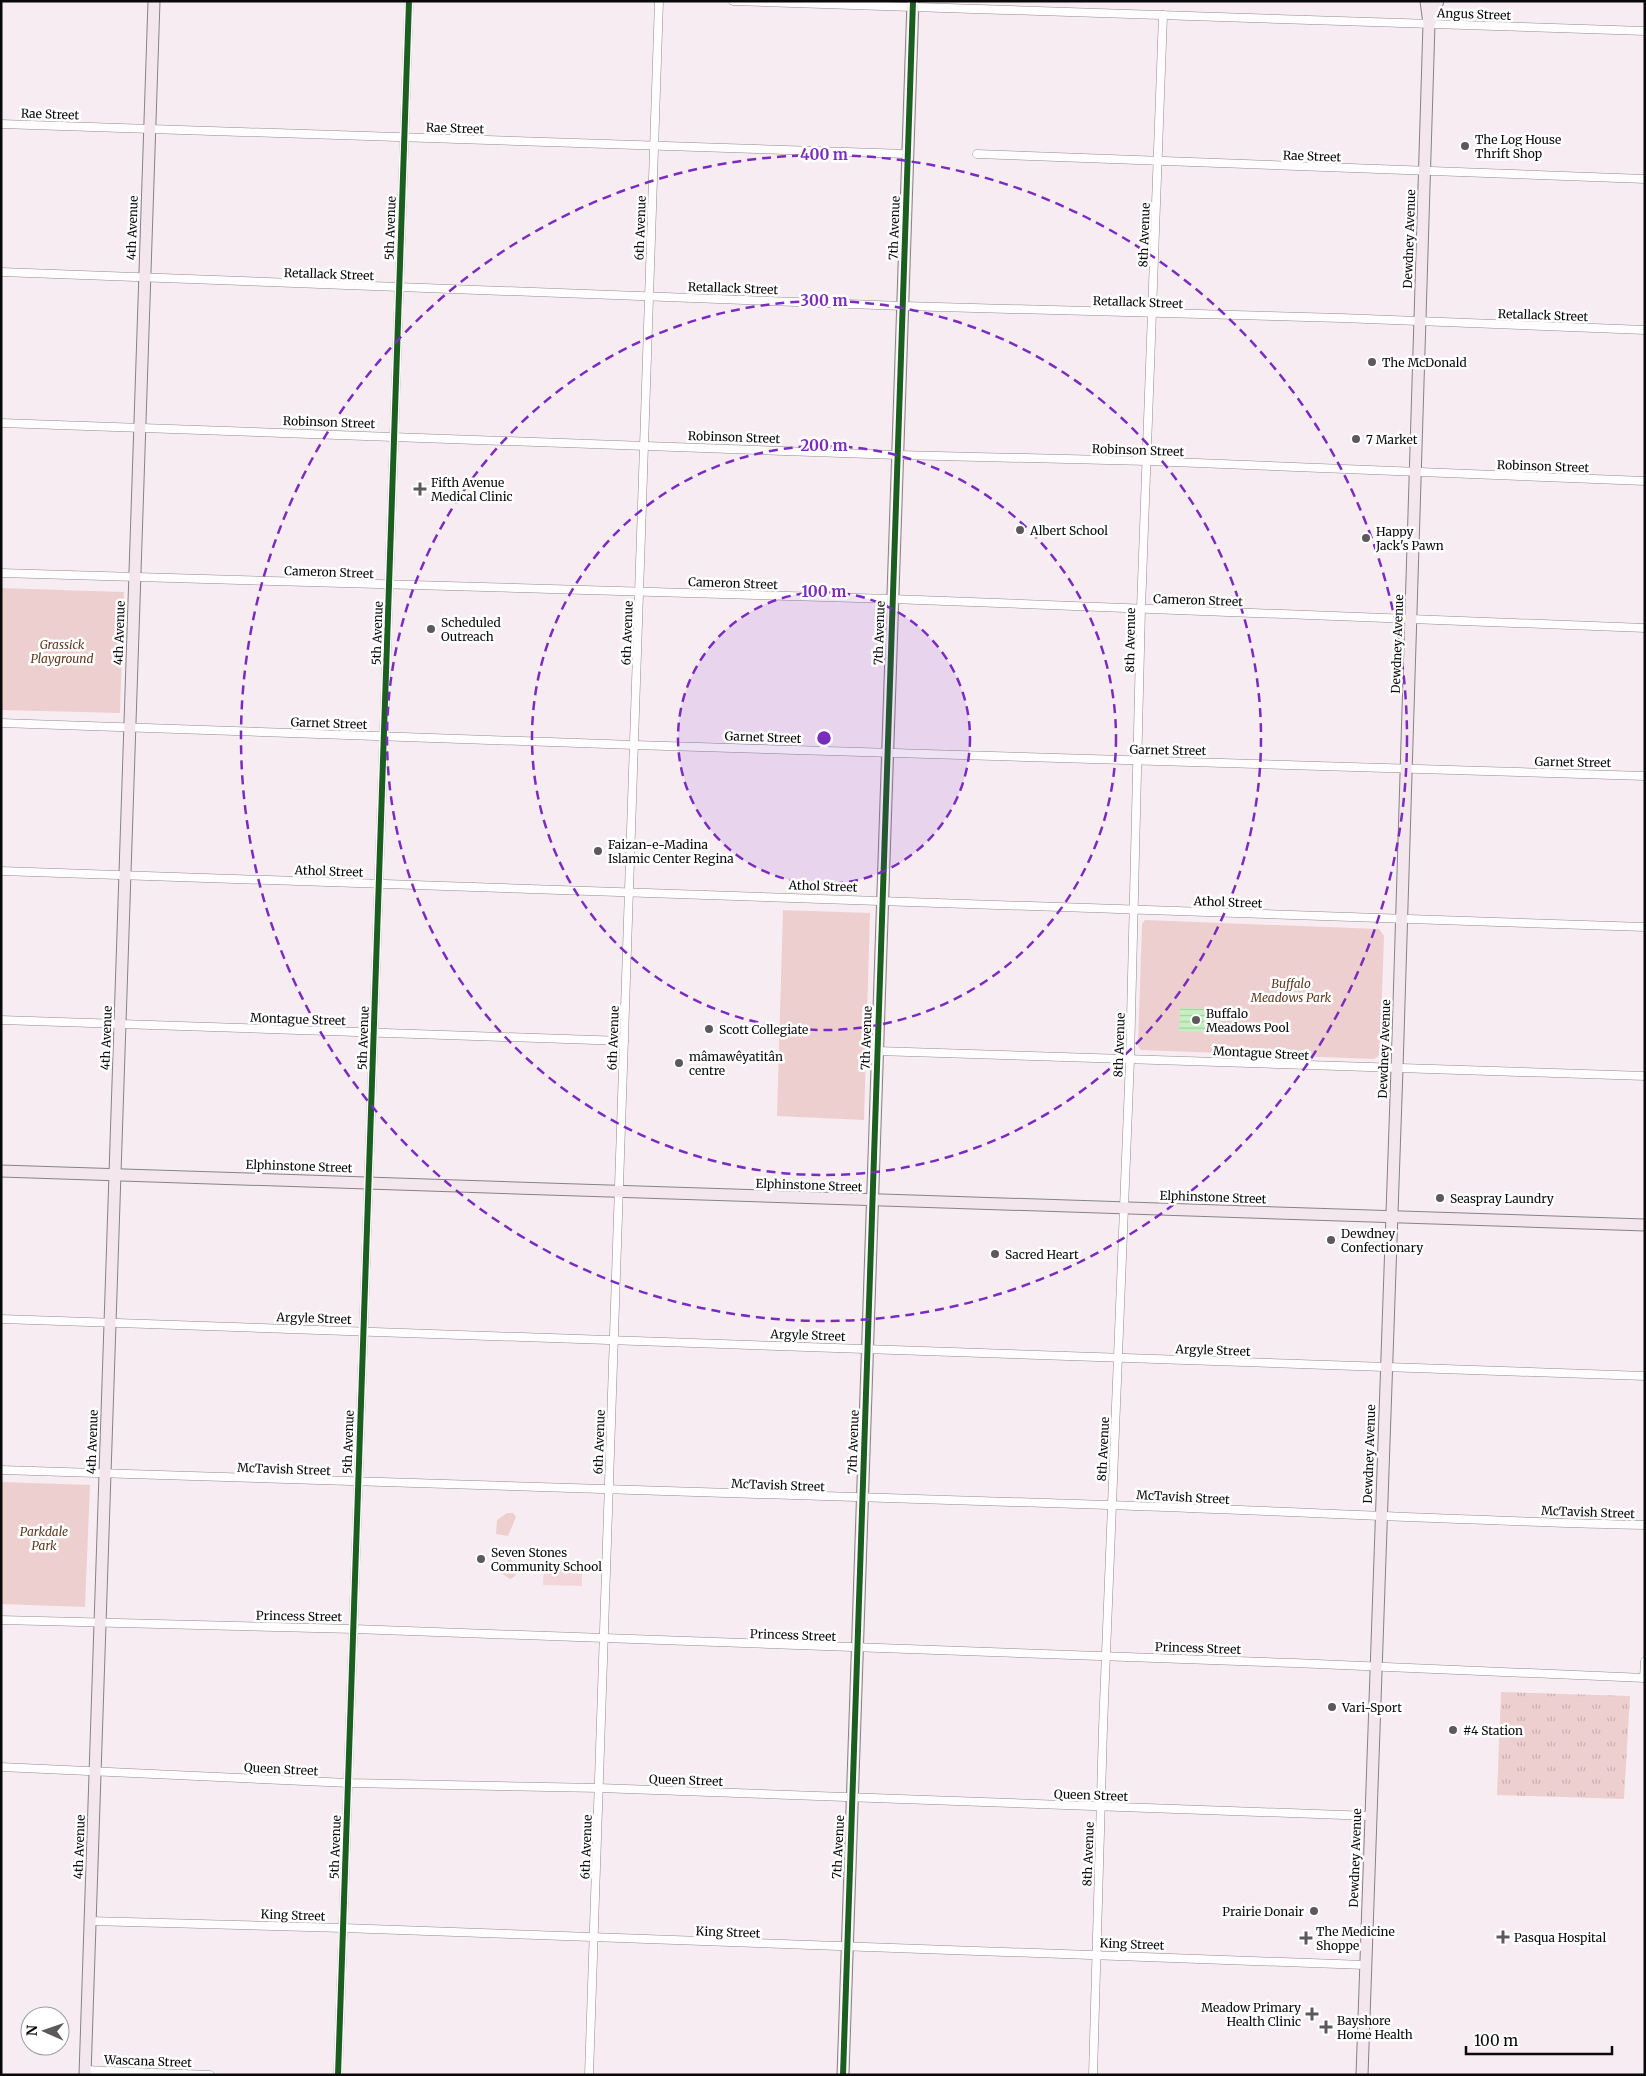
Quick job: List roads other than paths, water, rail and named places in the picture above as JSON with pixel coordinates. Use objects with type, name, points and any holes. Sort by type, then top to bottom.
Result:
[{"type":"street","name":"4th Avenue","points":[[85,2072],[154,1]]},
{"type":"street","name":"5th Avenue","points":[[338,2075],[409,1]]},
{"type":"street","name":"6th Avenue","points":[[589,2075],[659,1]]},
{"type":"street","name":"Angus Street","points":[[734,1],[913,5],[1645,31]]},
{"type":"street","name":"Dewdney Avenue","points":[[1362,2075],[1402,919],[1430,24],[1426,1]]},
{"type":"street","name":"Dewdney Avenue","points":[[1430,24],[1438,1]]},
{"type":"street","name":"7th Avenue","points":[[843,2075],[886,752],[913,5]]},
{"type":"street","name":"8th Avenue","points":[[1092,2075],[1105,1657],[1130,1059],[1141,609],[1163,15]]},
{"type":"street","name":"Rae Street","points":[[1,124],[908,154]]},
{"type":"street","name":"Rae Street","points":[[978,154],[1645,179]]},
{"type":"street","name":"Retallack Street","points":[[1,272],[903,306],[1420,321],[1645,330]]},
{"type":"street","name":"Robinson Street","points":[[1,423],[394,435],[898,455],[1147,461],[1645,481]]},
{"type":"street","name":"Cameron Street","points":[[1,573],[389,586],[892,599],[1645,628]]},
{"type":"street","name":"Garnet Street","points":[[1,723],[634,745],[1645,776]]},
{"type":"street","name":"Athol Street","points":[[1,871],[1645,927]]},
{"type":"street","name":"Montague Street","points":[[1,1020],[624,1041]]},
{"type":"street","name":"Montague Street","points":[[877,1050],[1645,1076]]},
{"type":"street","name":"Elphinstone Street","points":[[1,1171],[1645,1225]]},
{"type":"street","name":"Argyle Street","points":[[1,1319],[1645,1376]]},
{"type":"street","name":"McTavish Street","points":[[1,1470],[862,1499],[1111,1505],[1380,1517],[1645,1525]]},
{"type":"street","name":"Princess Street","points":[[1,1620],[354,1629],[1644,1678]]},
{"type":"street","points":[[1644,1678],[1645,1661]]},
{"type":"street","name":"Queen Street","points":[[1,1767],[349,1783],[599,1788],[1370,1816]]},
{"type":"street","name":"King Street","points":[[90,1921],[343,1928],[1365,1965]]},
{"type":"street","name":"Wascana Street","points":[[85,2072],[210,2075]]},
{"type":"place","name":"The Log House Thrift Shop","points":[[1465,146]]},
{"type":"place","name":"The McDonald","points":[[1372,362]]},
{"type":"place","name":"7 Market","points":[[1356,439]]},
{"type":"place","name":"Fifth Avenue Medical Clinic","points":[[420,489]]},
{"type":"place","name":"Albert School","points":[[1020,530]]},
{"type":"place","name":"Happy Jack's Pawn","points":[[1366,538]]},
{"type":"place","name":"Scheduled Outreach","points":[[431,629]]},
{"type":"place","name":"Faizan-e-Madina Islamic Center Regina","points":[[598,851]]},
{"type":"place","name":"Buffalo Meadows Pool","points":[[1196,1020]]},
{"type":"place","name":"Scott Collegiate","points":[[709,1029]]},
{"type":"place","name":"mâmawêyatitân centre","points":[[679,1063]]},
{"type":"place","name":"Seaspray Laundry","points":[[1440,1198]]},
{"type":"place","name":"Dewdney Confectionary","points":[[1331,1240]]},
{"type":"place","name":"Sacred Heart","points":[[995,1254]]},
{"type":"place","name":"Seven Stones Community School","points":[[481,1559]]},
{"type":"place","name":"Vari-Sport","points":[[1332,1707]]},
{"type":"place","name":"#4 Station","points":[[1453,1730]]},
{"type":"place","name":"Prairie Donair","points":[[1314,1911]]},
{"type":"place","name":"Pasqua Hospital","points":[[1503,1937]]},
{"type":"place","name":"The Medicine Shoppe","points":[[1306,1938]]},
{"type":"place","name":"Meadow Primary Health Clinic","points":[[1312,2014]]},
{"type":"place","name":"Bayshore Home Health","points":[[1326,2027]]},
{"type":"park label","name":"Grassick Playground","points":[[62,651]]},
{"type":"park label","name":"Buffalo Meadows Park","points":[[1291,990]]},
{"type":"park label","name":"Parkdale Park","points":[[44,1538]]}]
